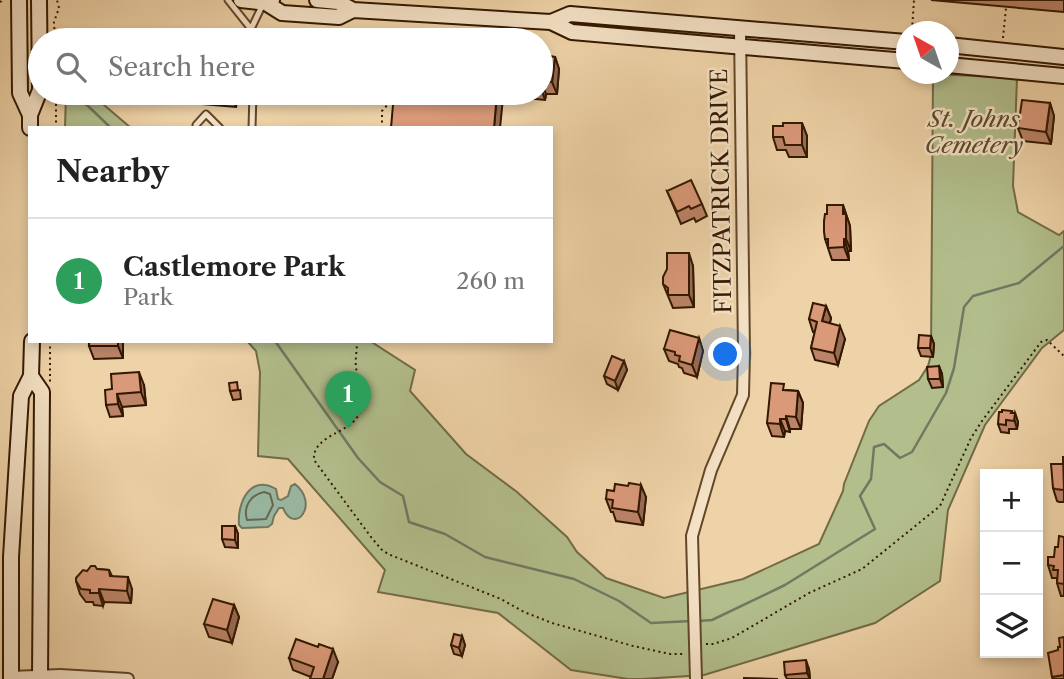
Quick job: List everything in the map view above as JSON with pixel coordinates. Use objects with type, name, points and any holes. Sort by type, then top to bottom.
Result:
[{"type":"main road","points":[[19,0],[20,93],[30,121]]},
{"type":"main road","points":[[38,0],[39,28]]},
{"type":"main road","points":[[241,0],[268,2],[282,13],[339,17],[352,10]]},
{"type":"main road","points":[[317,0],[338,2],[352,10],[551,22],[572,32],[896,60]]},
{"type":"main road","points":[[551,22],[570,14],[896,41]]},
{"type":"main road","points":[[959,46],[1064,57]]},
{"type":"main road","points":[[959,66],[1064,76]]},
{"type":"main road","points":[[11,678],[11,557],[21,396],[32,376],[32,343]]},
{"type":"main road","points":[[32,376],[42,392],[40,678]]},
{"type":"street","name":"FITZPATRICK DRIVE","points":[[696,679],[692,536],[711,470],[743,395],[740,29]]},
{"type":"street","points":[[11,678],[60,675],[128,679]]},
{"type":"lane","points":[[228,0],[250,28]]},
{"type":"lane","points":[[252,28],[268,2]]},
{"type":"lane","points":[[252,126],[253,105]]},
{"type":"lane","points":[[196,126],[206,114],[218,126]]},
{"type":"path","points":[[54,28],[59,8],[57,0]]},
{"type":"path","points":[[913,21],[915,0]]},
{"type":"path","points":[[1003,39],[1006,8]]},
{"type":"path","points":[[56,105],[56,126]]},
{"type":"path","points":[[382,126],[382,111],[387,105]]},
{"type":"path","points":[[357,343],[356,366],[362,399],[361,409],[351,425],[317,446],[314,460],[381,549],[501,598],[524,612],[552,623],[633,646],[670,653],[695,650],[732,638],[809,593],[862,569],[940,506],[977,429],[1041,342],[1047,340],[1064,356]]},
{"type":"green space","name":"St. Johns Cemetery","points":[[959,75],[1017,78],[1013,186],[1018,212],[1059,235],[1064,231],[1064,330],[1042,348],[985,425],[948,510],[940,581],[875,623],[704,675],[628,679],[571,670],[498,613],[378,592],[385,570],[288,459],[258,456],[260,372],[256,351],[249,343],[373,343],[415,370],[410,391],[466,454],[517,492],[567,537],[577,552],[606,578],[664,598],[743,579],[819,544],[843,491],[869,421],[879,406],[919,380],[931,355],[933,84],[959,84]]},
{"type":"green space","points":[[66,105],[104,105],[129,126],[65,126]]},
{"type":"water","points":[[295,484],[305,500],[303,514],[299,518],[293,519],[283,508],[279,508],[268,527],[242,528],[239,525],[240,508],[252,488],[267,485],[276,489],[278,499],[281,500],[288,496],[291,486]]},
{"type":"building","points":[[1022,100],[1050,103],[1046,132],[1018,128]]},
{"type":"building","points":[[393,105],[496,105],[494,126],[391,126]]},
{"type":"building","points":[[783,123],[802,123],[802,145],[785,145],[783,137],[773,137],[773,126],[783,126]]},
{"type":"building","points":[[691,180],[702,204],[677,212],[667,191]]},
{"type":"building","points":[[827,205],[843,205],[843,214],[846,214],[844,247],[828,248],[828,239],[825,239],[824,232]]},
{"type":"building","points":[[667,253],[689,253],[689,295],[668,295],[668,288],[663,284]]},
{"type":"building","points":[[813,303],[826,306],[822,321],[840,326],[834,353],[811,348],[817,322],[809,319]]},
{"type":"building","points":[[670,330],[699,338],[692,365],[679,361],[680,356],[675,355],[675,352],[664,349]]},
{"type":"building","points":[[919,335],[931,336],[930,348],[918,348]]},
{"type":"building","points":[[89,343],[118,343],[118,346],[89,346]]},
{"type":"building","points":[[612,356],[624,361],[615,381],[604,376]]},
{"type":"building","points":[[939,366],[940,379],[928,379],[927,367]]},
{"type":"building","points":[[139,372],[141,392],[117,394],[118,404],[106,405],[105,390],[112,389],[111,374]]},
{"type":"building","points":[[237,382],[238,390],[230,391],[229,383]]},
{"type":"building","points":[[771,383],[784,384],[783,390],[798,391],[796,417],[786,416],[786,419],[780,419],[780,424],[767,423]]},
{"type":"building","points":[[1002,410],[1015,413],[1014,421],[1006,420],[1006,425],[998,424],[999,412]]},
{"type":"building","points":[[1063,456],[1064,490],[1053,488],[1051,464],[1063,464]]},
{"type":"building","points":[[629,483],[641,485],[638,512],[612,508],[613,500],[606,499],[607,490],[614,491],[615,484],[628,486]]},
{"type":"building","points":[[222,526],[235,526],[235,540],[222,539]]},
{"type":"building","points":[[1059,536],[1064,537],[1064,584],[1057,583],[1058,570],[1053,570],[1054,566],[1048,565],[1048,557],[1054,557],[1055,547],[1058,547]]},
{"type":"building","points":[[91,566],[109,570],[110,576],[128,577],[127,591],[99,589],[99,593],[90,593],[90,590],[81,589],[76,578]]},
{"type":"building","points":[[213,599],[234,605],[227,630],[204,624]]},
{"type":"building","points":[[454,634],[462,636],[459,648],[451,645]]},
{"type":"building","points":[[1064,637],[1064,675],[1052,677],[1048,653],[1058,650],[1059,638]]},
{"type":"building","points":[[296,639],[333,649],[323,679],[310,679],[314,667],[289,658]]},
{"type":"building","points":[[806,660],[807,673],[785,675],[784,662]]},
{"type":"waterway","points":[[86,105],[109,126]]},
{"type":"waterway","points":[[699,621],[712,620],[785,585],[875,529],[860,496],[871,479],[874,447],[884,444],[900,458],[912,452],[946,393],[954,368],[964,307],[973,296],[1019,283],[1064,246]]},
{"type":"waterway","points":[[276,343],[358,458],[380,482],[403,496],[409,522],[445,534],[485,557],[574,579],[619,601],[651,623],[692,621]]},
{"type":"place","name":"Castlemore Park","points":[[348,429]]}]
